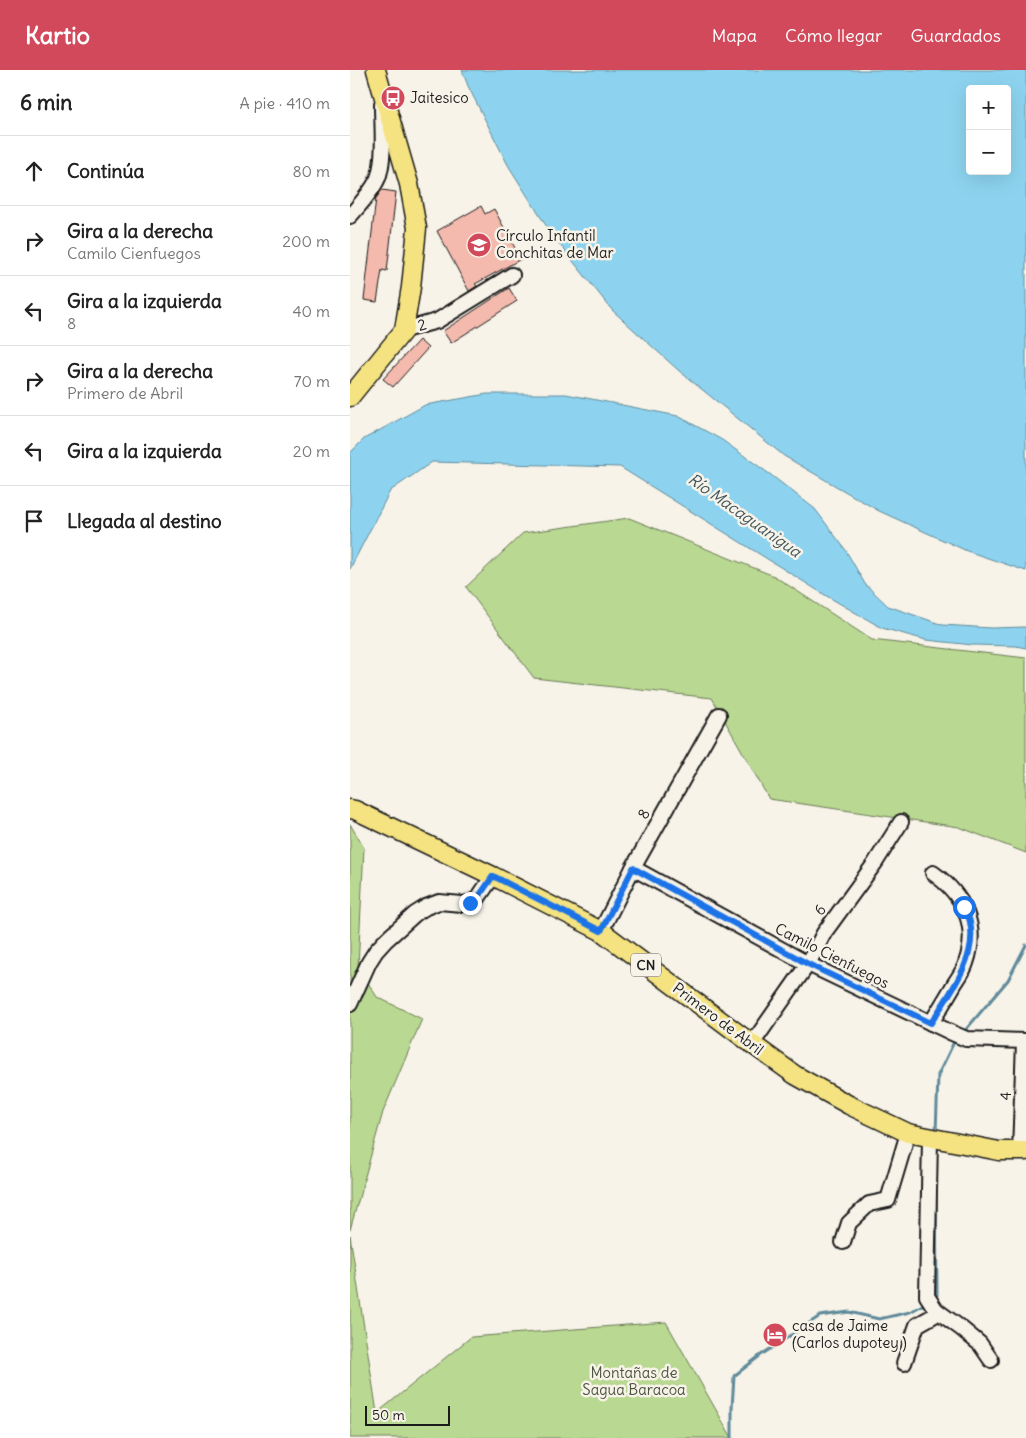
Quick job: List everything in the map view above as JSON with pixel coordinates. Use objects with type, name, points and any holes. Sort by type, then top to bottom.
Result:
[{"type":"main road","points":[[376,70],[409,184],[417,228],[412,287],[404,330]]},
{"type":"main road","name":"2","points":[[350,397],[404,330]]},
{"type":"main road","name":"Primero de Abril","points":[[350,809],[493,876],[601,931],[795,1075],[849,1105],[908,1133],[999,1151],[1023,1151]]},
{"type":"street","points":[[350,216],[361,204],[379,177],[382,158],[382,91]]},
{"type":"street","name":"2","points":[[404,330],[437,321],[512,275]]},
{"type":"street","name":"8","points":[[601,931],[633,868],[719,714]]},
{"type":"street","name":"6","points":[[752,1044],[808,964],[824,933],[876,863],[901,822]]},
{"type":"street","name":"Camilo Cienfuegos","points":[[633,868],[808,964],[950,1032],[966,1039],[1025,1041]]},
{"type":"street","points":[[931,1023],[966,965],[970,945],[970,922],[964,907],[946,882],[933,873]]},
{"type":"street","points":[[350,1004],[376,951],[415,914],[438,902],[470,903],[478,898],[493,876]]},
{"type":"street","name":"4","points":[[1023,1151],[1025,1041]]},
{"type":"street","points":[[844,1242],[849,1223],[869,1204],[888,1200],[908,1133]]},
{"type":"street","points":[[936,1139],[927,1296],[936,1310],[980,1344],[991,1360]]},
{"type":"street","points":[[904,1363],[917,1325],[932,1316],[936,1310]]},
{"type":"green space","points":[[629,518],[774,576],[872,640],[1026,658],[1026,853],[959,827],[769,799],[712,698],[534,678],[466,587],[523,533]]},
{"type":"green space","points":[[350,824],[364,848],[358,967],[377,997],[422,1019],[383,1112],[350,1230]]},
{"type":"green space","name":"Montañas de Sagua Baracoa","points":[[350,1235],[377,1413],[471,1337],[666,1322],[732,1438],[350,1438]]},
{"type":"water","points":[[462,70],[1026,70],[1026,571],[967,551],[879,511],[784,456],[678,370],[612,310],[552,235],[508,165],[468,86]]},
{"type":"water","name":"Río Macaguanigua","points":[[487,394],[566,394],[678,416],[722,440],[815,509],[845,549],[865,584],[888,606],[943,625],[991,628],[1026,627],[1026,648],[926,640],[882,628],[825,595],[620,467],[432,462],[390,491],[350,569],[350,453],[364,439],[425,405]]},
{"type":"building","points":[[382,190],[396,192],[387,271],[382,270],[377,302],[364,300],[376,198]]},
{"type":"building","name":"Círculo Infantil Conchitas de Mar","points":[[481,206],[485,214],[494,209],[521,259],[475,284],[477,286],[469,291],[437,231]]},
{"type":"building","points":[[509,288],[517,301],[451,343],[443,331]]},
{"type":"building","points":[[419,340],[428,348],[393,387],[383,379]]},
{"type":"waterway","points":[[963,1033],[1008,980],[1026,945]]},
{"type":"waterway","points":[[936,1133],[938,1075],[957,1039]]},
{"type":"waterway","points":[[933,1298],[937,1295],[936,1179]]},
{"type":"waterway","points":[[732,1438],[734,1376],[761,1355],[820,1316],[849,1312],[879,1319],[910,1312],[926,1303]]},
{"type":"place","name":"Jaitesico","points":[[393,98]]},
{"type":"place","name":"Círculo Infantil Conchitas de Mar","points":[[479,245]]},
{"type":"place","name":"casa de Jaime (Carlos dupotey )","points":[[775,1335]]},
{"type":"route","points":[[470,903],[478,898],[493,876],[601,931],[633,868],[808,964],[931,1023],[966,965],[970,945],[970,922],[964,907]]}]
